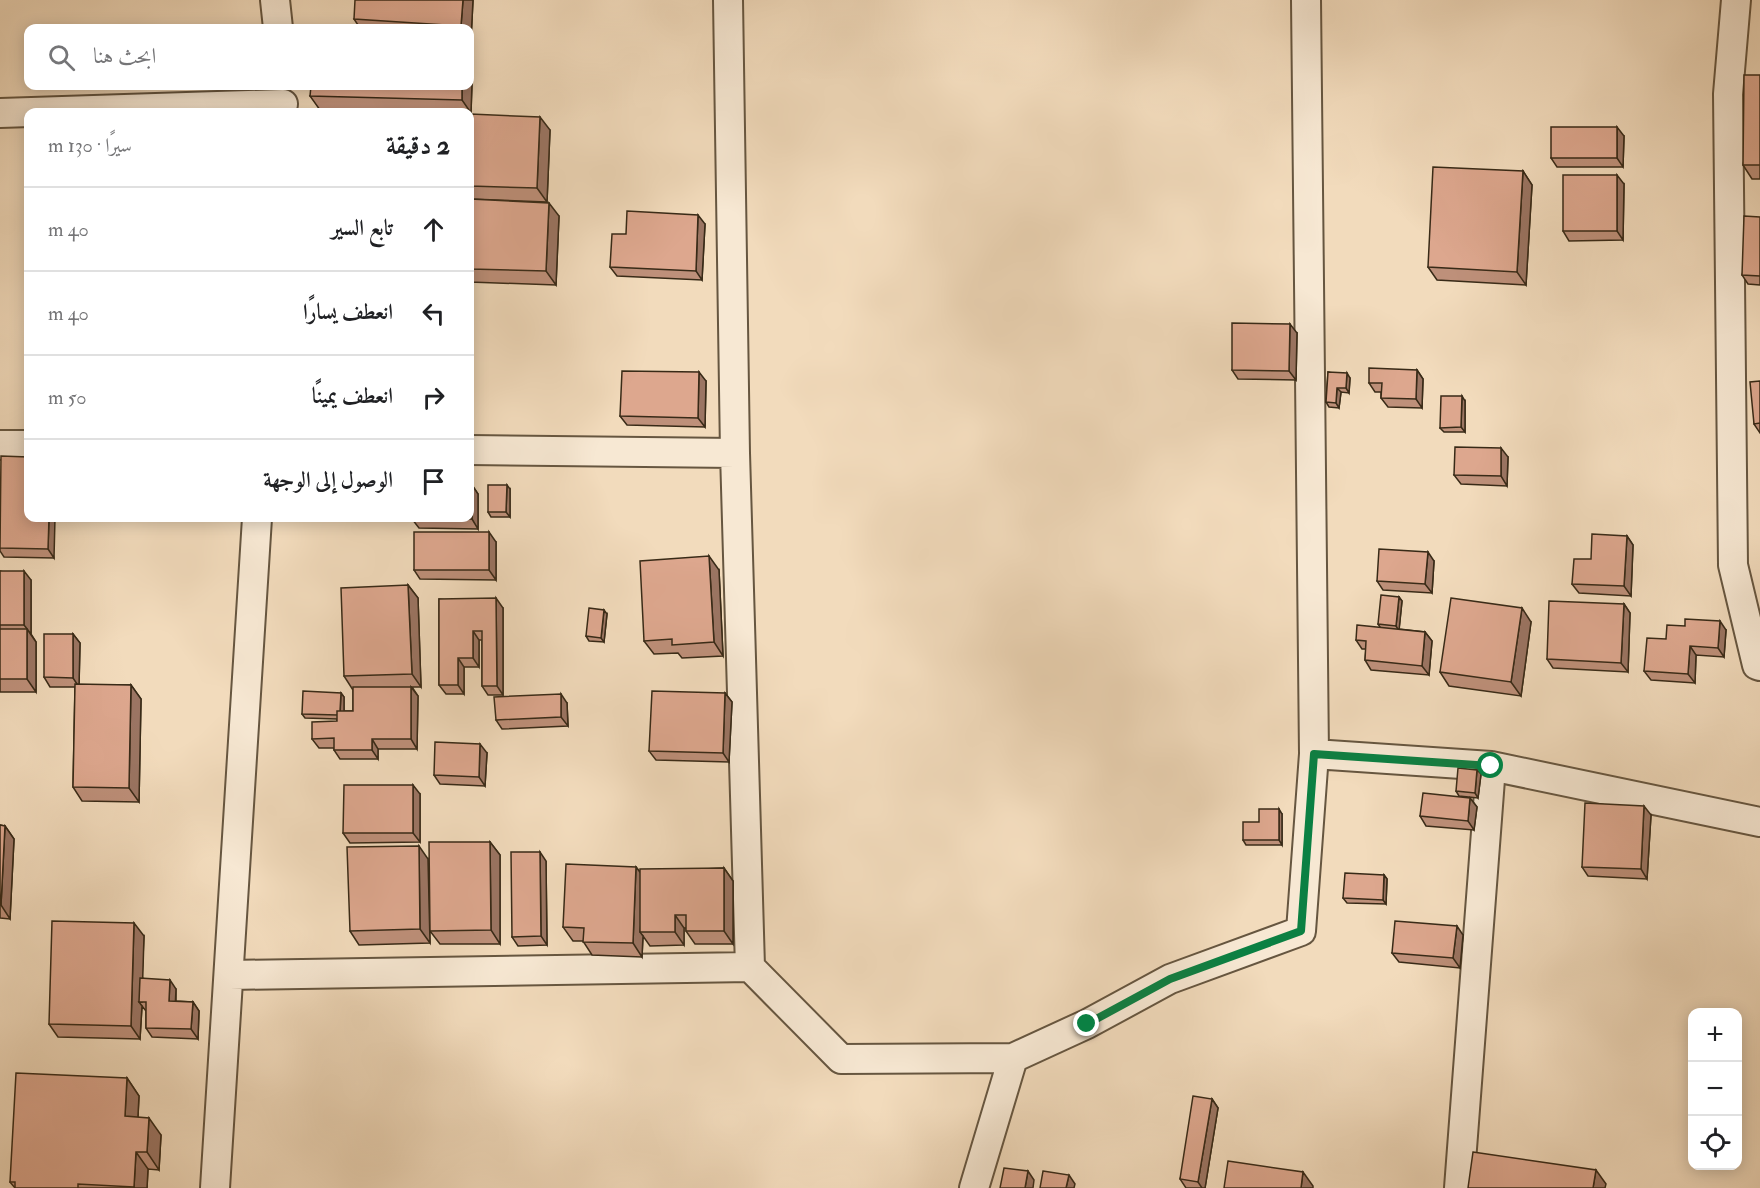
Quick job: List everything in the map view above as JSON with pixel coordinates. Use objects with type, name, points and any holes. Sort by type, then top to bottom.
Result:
[{"type":"street","points":[[275,0],[278,24]]},
{"type":"street","points":[[728,0],[735,453],[750,967],[841,1059],[1013,1058],[1087,1024],[1170,979],[1301,931],[1314,754],[1306,0]]},
{"type":"street","points":[[1736,0],[1728,94],[1733,565],[1757,665],[1760,666]]},
{"type":"street","points":[[118,108],[283,101]]},
{"type":"street","points":[[0,113],[24,112]]},
{"type":"street","points":[[0,445],[24,446]]},
{"type":"street","points":[[474,450],[735,453]]},
{"type":"street","points":[[215,1188],[257,522]]},
{"type":"street","points":[[1314,754],[1491,766],[1760,822]]},
{"type":"street","points":[[1459,1188],[1491,766]]},
{"type":"street","points":[[230,975],[750,967]]},
{"type":"street","points":[[974,1188],[1013,1058]]},
{"type":"building","points":[[355,0],[463,0],[461,24],[354,19]]},
{"type":"building","points":[[1744,75],[1760,75],[1760,165],[1743,165]]},
{"type":"building","points":[[311,90],[462,90],[462,100],[310,96]]},
{"type":"building","points":[[474,114],[540,117],[537,188],[474,186]]},
{"type":"building","points":[[1551,127],[1617,127],[1617,158],[1551,158]]},
{"type":"building","points":[[1433,167],[1523,171],[1517,272],[1428,267]]},
{"type":"building","points":[[1563,175],[1617,175],[1617,231],[1563,231]]},
{"type":"building","points":[[474,199],[549,203],[546,271],[474,269]]},
{"type":"building","points":[[627,211],[698,215],[696,271],[610,267],[612,234],[626,234]]},
{"type":"building","points":[[1744,216],[1760,217],[1760,276],[1742,275]]},
{"type":"building","points":[[1232,323],[1290,324],[1289,371],[1232,370]]},
{"type":"building","points":[[1369,368],[1417,370],[1416,399],[1381,398],[1382,383],[1369,383]]},
{"type":"building","points":[[622,371],[699,372],[698,418],[620,416]]},
{"type":"building","points":[[1328,372],[1347,373],[1346,388],[1337,388],[1336,403],[1326,402]]},
{"type":"building","points":[[1760,381],[1760,423],[1754,424],[1750,382]]},
{"type":"building","points":[[1441,396],[1462,396],[1461,427],[1440,428]]},
{"type":"building","points":[[1455,447],[1501,448],[1501,476],[1454,475]]},
{"type":"building","points":[[1,456],[24,457],[24,522],[49,522],[48,549],[0,548]]},
{"type":"building","points":[[488,485],[507,485],[506,512],[488,512]]},
{"type":"building","points":[[414,532],[489,532],[489,570],[414,570]]},
{"type":"building","points":[[1592,534],[1627,536],[1624,586],[1572,584],[1574,559],[1591,559]]},
{"type":"building","points":[[1379,549],[1428,552],[1425,584],[1377,581]]},
{"type":"building","points":[[709,556],[714,642],[672,645],[672,639],[644,641],[640,561]]},
{"type":"building","points":[[0,571],[24,571],[24,625],[0,625]]},
{"type":"building","points":[[408,585],[412,674],[344,676],[341,588]]},
{"type":"building","points":[[1381,595],[1399,597],[1396,626],[1378,624]]},
{"type":"building","points":[[496,598],[497,686],[482,686],[482,631],[473,631],[473,658],[458,658],[458,685],[439,685],[439,599]]},
{"type":"building","points":[[1451,598],[1522,608],[1511,682],[1440,672]]},
{"type":"building","points":[[1549,601],[1624,604],[1621,663],[1547,659]]},
{"type":"building","points":[[589,608],[604,610],[601,638],[586,636]]},
{"type":"building","points":[[1685,619],[1720,621],[1718,648],[1690,646],[1688,674],[1644,671],[1647,638],[1666,639],[1667,625],[1685,626]]},
{"type":"building","points":[[1357,625],[1425,632],[1422,666],[1365,660],[1366,641],[1356,640]]},
{"type":"building","points":[[0,629],[27,629],[27,679],[0,679]]},
{"type":"building","points":[[44,634],[73,634],[73,678],[44,677]]},
{"type":"building","points":[[75,684],[131,685],[129,788],[73,787]]},
{"type":"building","points":[[353,687],[411,687],[411,739],[372,739],[372,750],[334,750],[334,738],[312,739],[312,722],[337,721],[337,711],[353,711]]},
{"type":"building","points":[[303,691],[341,693],[340,711],[337,711],[337,715],[302,714]]},
{"type":"building","points":[[652,691],[725,693],[723,753],[649,751]]},
{"type":"building","points":[[561,694],[561,717],[496,720],[494,697]]},
{"type":"building","points":[[435,742],[480,744],[479,777],[434,775]]},
{"type":"building","points":[[1458,768],[1477,770],[1475,793],[1456,791]]},
{"type":"building","points":[[344,785],[413,785],[413,833],[343,833]]},
{"type":"building","points":[[1423,793],[1470,798],[1468,821],[1420,816]]},
{"type":"building","points":[[1585,803],[1644,806],[1641,869],[1582,867]]},
{"type":"building","points":[[1259,809],[1279,809],[1279,840],[1243,840],[1243,822],[1259,822]]},
{"type":"building","points":[[0,825],[5,826],[1,905],[0,905]]},
{"type":"building","points":[[429,842],[490,842],[491,930],[430,931]]},
{"type":"building","points":[[419,846],[420,929],[350,931],[347,847]]},
{"type":"building","points":[[511,852],[540,852],[541,936],[512,937]]},
{"type":"building","points":[[566,864],[636,867],[633,943],[583,942],[584,928],[563,927]]},
{"type":"building","points":[[724,868],[724,931],[686,931],[686,915],[675,915],[675,932],[640,932],[640,869]]},
{"type":"building","points":[[1345,873],[1384,875],[1383,900],[1343,898]]},
{"type":"building","points":[[52,921],[134,923],[131,1026],[49,1024]]},
{"type":"building","points":[[1395,921],[1457,926],[1453,958],[1392,953]]},
{"type":"building","points":[[140,978],[170,980],[169,1001],[193,1002],[191,1029],[146,1028],[146,1002],[139,1002]]},
{"type":"building","points":[[16,1073],[127,1078],[125,1116],[149,1118],[147,1152],[136,1152],[134,1187],[78,1184],[78,1188],[15,1188],[15,1182],[10,1182]]},
{"type":"building","points":[[1193,1096],[1212,1099],[1198,1182],[1180,1179]]},
{"type":"building","points":[[1473,1152],[1596,1170],[1593,1188],[1468,1188]]},
{"type":"building","points":[[1228,1161],[1303,1172],[1301,1188],[1224,1188]]},
{"type":"building","points":[[1004,1168],[1028,1171],[1025,1188],[1000,1188]]},
{"type":"building","points":[[1043,1171],[1069,1175],[1066,1188],[1040,1188]]},
{"type":"route","points":[[1087,1024],[1170,979],[1301,931],[1314,754],[1491,766]]}]
